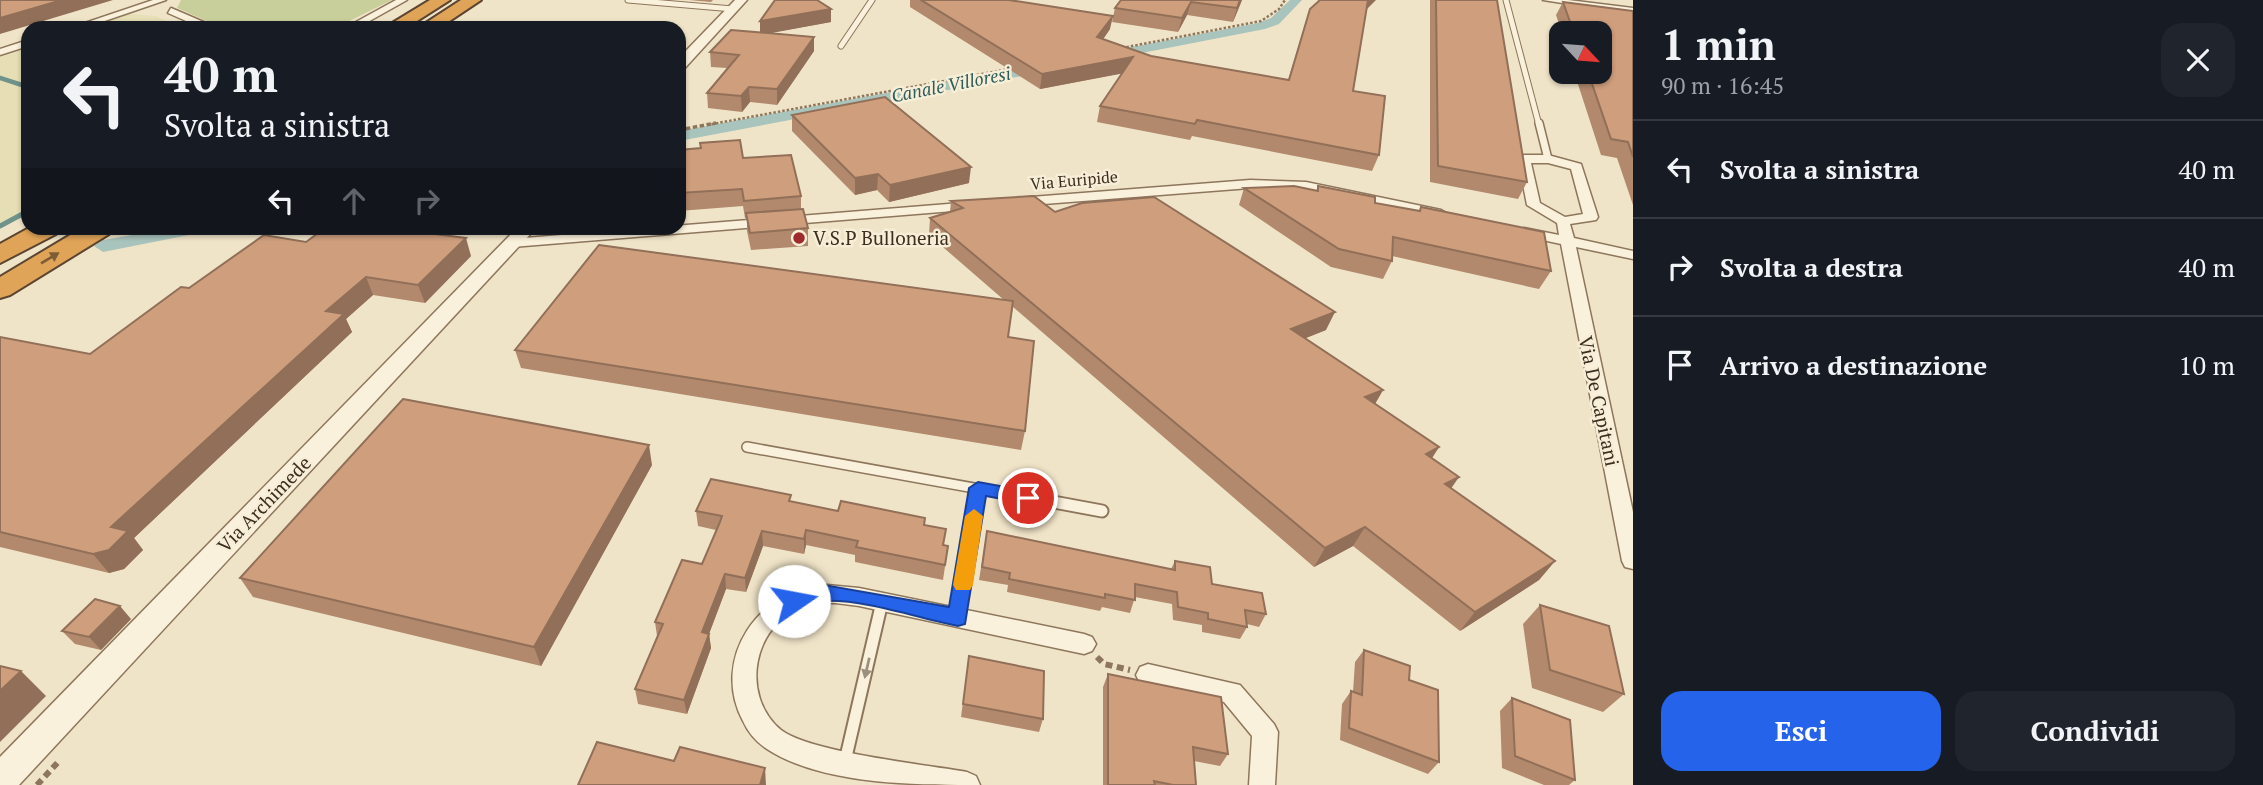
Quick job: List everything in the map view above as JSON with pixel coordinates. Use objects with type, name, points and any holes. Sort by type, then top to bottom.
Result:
[{"type":"highway","points":[[405,21],[442,0]]},
{"type":"highway","points":[[438,21],[473,0]]},
{"type":"highway","points":[[0,255],[35,235]]},
{"type":"highway","points":[[0,289],[89,235]]},
{"type":"street","points":[[363,21],[403,0]]},
{"type":"street","points":[[1547,0],[1633,11]]},
{"type":"street","points":[[97,21],[160,1],[171,12]]},
{"type":"street","points":[[686,59],[737,5]]},
{"type":"street","points":[[142,7],[171,12],[193,21]]},
{"type":"street","points":[[0,52],[21,45]]},
{"type":"street","points":[[1524,159],[1548,159],[1577,167],[1591,217],[1563,221],[1534,205],[1524,159]]},
{"type":"street","name":"Via Euripide","points":[[686,224],[1250,184],[1306,186],[1462,219]]},
{"type":"street","name":"Via De Capitani","points":[[1563,221],[1633,561]]},
{"type":"street","points":[[1514,230],[1633,255]]},
{"type":"street","name":"Via Archimede","points":[[0,781],[520,235]]},
{"type":"street","points":[[967,785],[814,755],[775,741],[749,715],[741,688],[744,666],[754,639],[772,617],[794,601],[824,593],[882,602],[1084,643]]},
{"type":"street","points":[[1148,675],[1231,694],[1265,732],[1262,785]]},
{"type":"lane","points":[[628,0],[737,5]]},
{"type":"lane","points":[[841,46],[872,0]]},
{"type":"lane","points":[[1506,0],[1548,159]]},
{"type":"lane","points":[[747,447],[1102,511]]},
{"type":"lane","points":[[958,617],[978,488]]},
{"type":"lane","points":[[845,761],[882,602]]},
{"type":"path","points":[[1113,50],[1261,21],[1279,9],[1285,0]]},
{"type":"path","points":[[686,129],[1018,68]]},
{"type":"path","points":[[1084,643],[1104,664],[1148,675]]},
{"type":"shaded area","points":[[128,14],[156,16],[166,21],[108,21]]},
{"type":"shaded area","points":[[21,50],[21,213],[0,224],[0,57]]},
{"type":"green space","points":[[181,0],[392,0],[349,21],[207,21],[177,8]]},
{"type":"building","points":[[0,0],[62,0],[0,18]]},
{"type":"building","points":[[775,0],[817,0],[831,9],[760,21]]},
{"type":"building","points":[[921,0],[1009,0],[1113,16],[1097,37],[1151,56],[1289,80],[1310,9],[1320,0],[1368,0],[1353,91],[1385,96],[1379,155],[1197,120],[1195,124],[1100,106],[1133,57],[1042,74]]},
{"type":"building","points":[[1121,0],[1240,0],[1237,8],[1191,2],[1182,18],[1115,8]]},
{"type":"building","points":[[1436,0],[1497,0],[1527,182],[1438,166]]},
{"type":"building","points":[[1563,2],[1633,11],[1633,157],[1628,142],[1611,139],[1592,84],[1612,84],[1612,21],[1570,21]]},
{"type":"building","points":[[731,30],[814,37],[777,89],[749,87],[741,96],[707,93],[739,55],[710,52]]},
{"type":"building","points":[[885,97],[971,167],[890,185],[878,174],[855,178],[792,115]]},
{"type":"building","points":[[740,140],[743,158],[791,155],[801,196],[744,201],[742,189],[686,193],[686,149],[701,148],[700,143]]},
{"type":"building","points":[[1294,186],[1318,191],[1318,186],[1375,197],[1375,203],[1420,211],[1421,207],[1544,232],[1551,271],[1393,237],[1392,261],[1339,249],[1244,188]]},
{"type":"building","points":[[1034,196],[1055,212],[1082,203],[1154,197],[1335,312],[1291,329],[1383,390],[1365,397],[1439,447],[1426,454],[1459,477],[1445,484],[1555,561],[1475,612],[1365,527],[1325,548],[930,218],[963,208],[951,201]]},
{"type":"building","points":[[803,209],[808,228],[750,233],[746,213]]},
{"type":"building","points":[[264,235],[306,242],[316,235],[443,235],[466,238],[418,285],[366,277],[326,311],[344,314],[111,527],[128,531],[109,550],[93,554],[0,532],[0,337],[90,354],[181,287],[189,288]]},
{"type":"building","points":[[599,245],[1013,301],[1008,337],[1034,341],[1025,431],[515,350]]},
{"type":"building","points":[[403,399],[649,445],[534,647],[240,578]]},
{"type":"building","points":[[711,479],[791,495],[789,501],[838,511],[841,501],[925,518],[924,525],[946,529],[943,545],[948,546],[945,565],[856,547],[858,541],[806,530],[804,539],[762,531],[745,578],[725,574],[702,632],[709,634],[684,700],[635,689],[663,624],[655,622],[682,560],[702,564],[720,522],[722,516],[696,511]]},
{"type":"building","points":[[987,531],[1175,570],[1175,561],[1210,567],[1212,584],[1262,593],[1266,614],[1245,610],[1247,627],[1208,619],[1208,613],[1178,607],[1177,592],[1135,584],[1135,600],[1105,594],[1105,598],[1009,579],[1010,573],[982,567]]},
{"type":"building","points":[[95,599],[120,606],[89,637],[62,631]]},
{"type":"building","points":[[1540,605],[1609,626],[1624,694],[1550,670]]},
{"type":"building","points":[[1364,650],[1410,666],[1409,680],[1438,690],[1439,762],[1349,728],[1351,691],[1362,695]]},
{"type":"building","points":[[969,656],[1044,671],[1043,719],[963,704]]},
{"type":"building","points":[[0,666],[21,671],[0,691]]},
{"type":"building","points":[[1108,674],[1221,697],[1228,754],[1193,747],[1196,785],[1173,785],[1154,781],[1155,785],[1108,785]]},
{"type":"building","points":[[1512,698],[1570,720],[1575,780],[1515,756]]},
{"type":"building","points":[[597,742],[674,761],[680,747],[765,768],[760,785],[578,785]]},
{"type":"waterway","name":"Canale Villoresi","points":[[1106,56],[1261,26],[1275,21],[1296,0]]},
{"type":"waterway","name":"Canale Villoresi","points":[[686,135],[1044,68]]},
{"type":"waterway","points":[[0,78],[21,85]]},
{"type":"waterway","points":[[0,226],[21,215]]},
{"type":"waterway","name":"Canale Villoresi","points":[[103,246],[162,235]]},
{"type":"slow traffic","points":[[963,585],[974,516]]},
{"type":"place","name":"V.S.P Bulloneria","points":[[799,238]]},
{"type":"route","points":[[794,601],[824,593],[859,597],[958,617],[978,488],[1028,498]]}]
